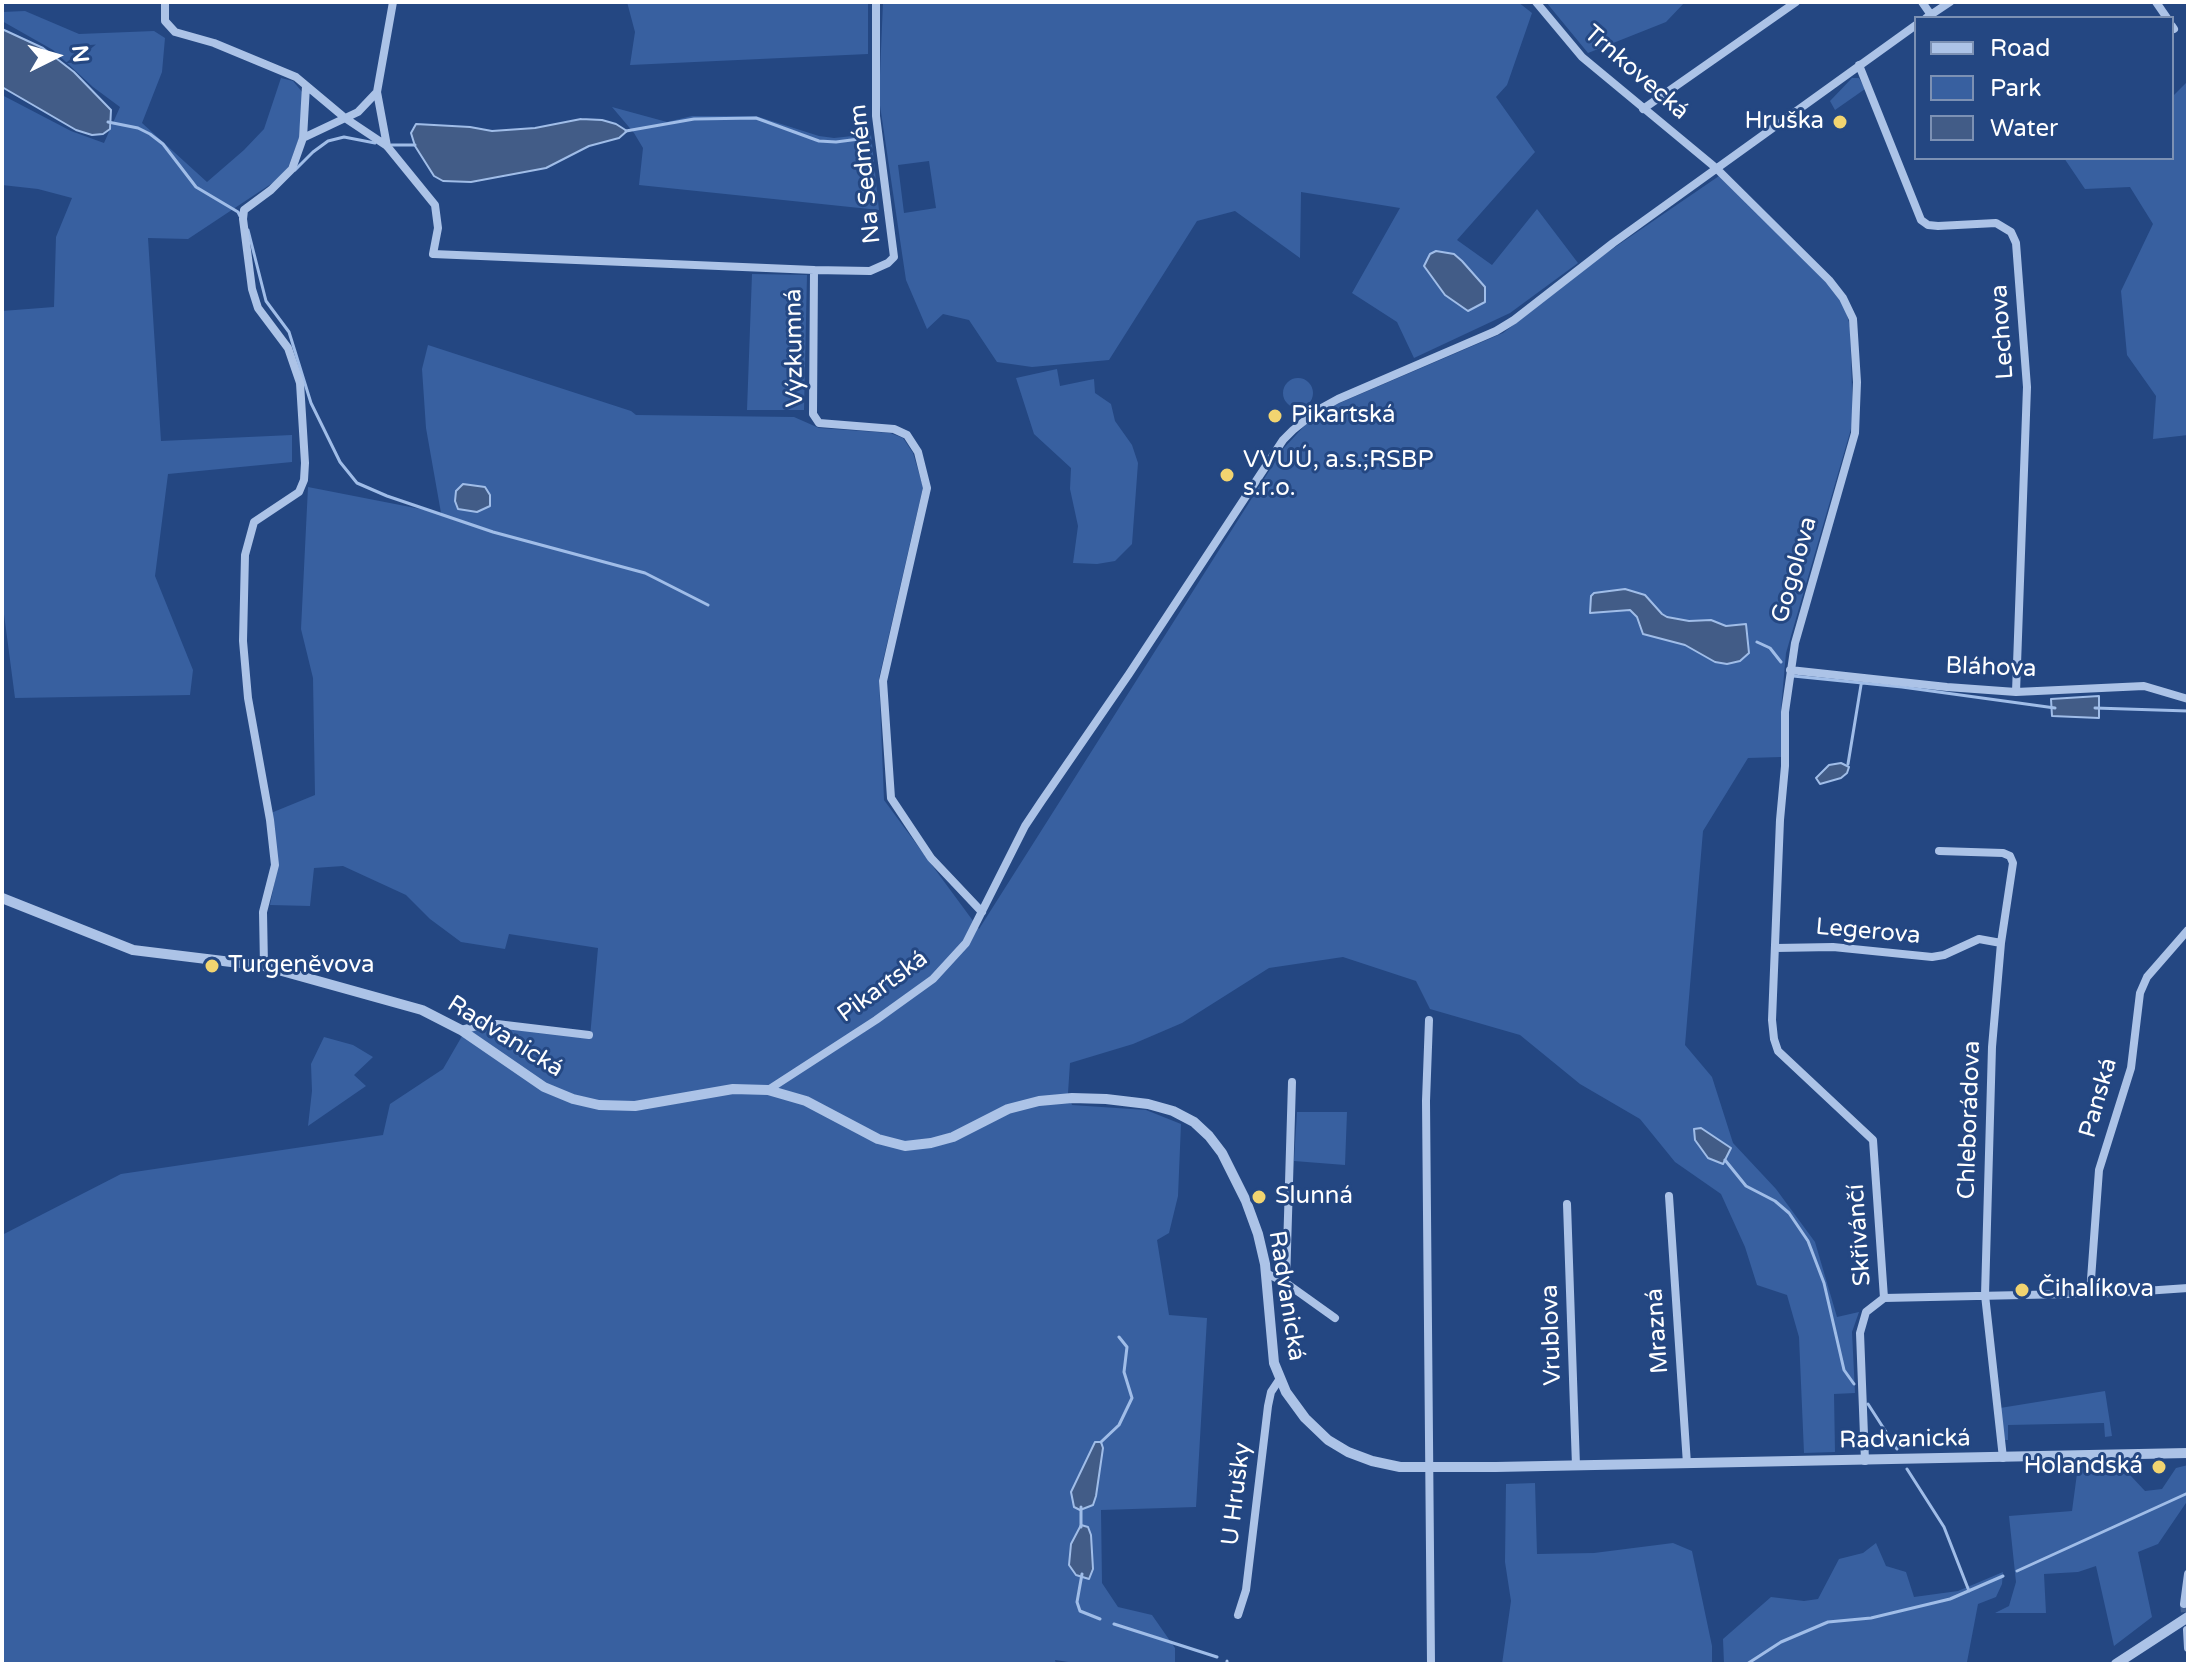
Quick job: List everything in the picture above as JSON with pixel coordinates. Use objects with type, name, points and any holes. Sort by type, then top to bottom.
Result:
[{"type":"street","points":[[165,2],[165,21],[175,32],[228,49],[296,77],[306,86],[303,138],[292,169],[244,210],[243,219],[252,289],[258,308],[288,348],[300,383],[305,463],[299,492],[254,522],[245,555],[243,641],[248,698],[275,865],[263,912],[264,966]]},
{"type":"street","points":[[387,146],[377,92],[393,2]]},
{"type":"street","name":"Na Sedmém","points":[[814,270],[861,273],[878,268],[894,257],[876,116],[876,2]]},
{"type":"street","name":"Trnkovecká","points":[[1536,2],[1582,57],[1716,168]]},
{"type":"street","points":[[1643,109],[1796,2]]},
{"type":"street","points":[[1922,2],[1929,16],[1950,2]]},
{"type":"street","name":"Pikartská","points":[[768,1090],[933,979],[966,943],[1025,826],[1283,440],[1318,410],[1338,399],[1496,331],[1514,320],[1613,243],[1914,26]]},
{"type":"street","name":"Lechova","points":[[1859,65],[1921,220],[1938,226],[1996,223],[2011,232],[2016,243],[2027,387],[2016,692]]},
{"type":"street","name":"Výzkumná","points":[[306,86],[345,118],[387,146],[435,205],[438,228],[433,254],[814,270],[813,414],[819,423],[889,428],[903,432],[911,438],[918,452],[927,488],[883,681],[891,798],[931,858],[982,912]]},
{"type":"street","points":[[303,138],[358,112],[377,92]]},
{"type":"street","name":"Gogolova","points":[[1716,168],[1834,285],[1848,305],[1853,319],[1858,405],[1855,433],[1795,643],[1785,712],[1772,1020],[1774,1039]]},
{"type":"street","name":"Bláhova","points":[[1790,670],[2016,692],[2135,685],[2153,687],[2188,699]]},
{"type":"street","name":"Chleborádova","points":[[1939,851],[2001,853],[2012,858],[1992,1047],[1985,1295],[2003,1458]]},
{"type":"street","name":"Radvanická","points":[[2,898],[133,950],[264,966],[422,1010],[461,1030],[544,1087],[590,1103],[635,1106],[733,1089],[768,1090],[806,1101],[878,1139],[905,1146],[953,1137],[1008,1109],[1039,1101],[1106,1099],[1148,1104],[1173,1111],[1205,1131],[1230,1166],[1255,1222],[1266,1273],[1271,1346],[1279,1380],[1295,1406],[1310,1423],[1348,1452],[1392,1466],[1576,1466],[2188,1453]]},
{"type":"street","name":"Panská","points":[[2090,1293],[2099,1170],[2128,1081],[2140,993],[2147,977],[2188,930]]},
{"type":"street","name":"Legerova","points":[[1776,948],[1833,947],[1932,957],[1944,955],[1979,939],[2001,943]]},
{"type":"street","points":[[1429,1020],[1426,1117],[1431,1664]]},
{"type":"street","points":[[461,1030],[497,1024],[589,1035]]},
{"type":"street","name":"Skřivánčí","points":[[1774,1039],[1778,1051],[1790,1064],[1873,1140],[1884,1298],[1866,1312],[1860,1333],[1865,1461]]},
{"type":"street","points":[[1286,1283],[1292,1082]]},
{"type":"street","name":"Mrazná","points":[[1669,1196],[1687,1464]]},
{"type":"street","name":"Vrublova","points":[[1567,1204],[1576,1466]]},
{"type":"street","points":[[1266,1273],[1286,1283],[1335,1318]]},
{"type":"street","points":[[1884,1298],[2188,1288]]},
{"type":"street","name":"U Hrušky","points":[[1238,1615],[1246,1590],[1268,1406],[1271,1392],[1279,1380]]},
{"type":"street","points":[[2184,1604],[2188,1574]]},
{"type":"street","points":[[2116,1664],[2188,1617]]},
{"type":"street","points":[[2187,1630],[2188,1648]]},
{"type":"green space","points":[[627,2],[868,2],[868,54],[630,65],[635,32]]},
{"type":"green space","points":[[883,2],[1518,2],[1532,13],[1507,85],[1496,97],[1535,152],[1457,240],[1492,265],[1537,209],[1578,263],[1510,313],[1414,358],[1397,322],[1352,293],[1400,208],[1301,192],[1300,258],[1235,211],[1197,221],[1109,360],[1032,367],[997,362],[969,320],[943,314],[927,329],[906,280],[879,99]],"holes":[[[929,161],[936,208],[904,213],[898,165]]]},
{"type":"green space","points":[[1546,2],[1685,2],[1666,22],[1588,53]]},
{"type":"green space","points":[[25,11],[79,34],[154,31],[165,38],[162,72],[142,123],[207,182],[264,129],[281,78],[293,81],[303,93],[299,138],[288,168],[274,182],[188,239],[148,238],[161,441],[292,435],[292,462],[168,474],[155,576],[193,670],[190,695],[15,698],[2,599],[2,311],[54,307],[56,237],[72,198],[38,189],[2,185],[2,95],[71,131],[104,143],[120,107],[53,50],[2,21],[2,12]]},
{"type":"green space","points":[[1852,78],[1859,78],[1865,89],[1835,110],[1830,101]]},
{"type":"green space","points":[[2188,81],[2188,435],[2153,439],[2156,396],[2127,355],[2121,291],[2153,224],[2130,187],[2085,189],[2065,160],[2174,160],[2174,95]]},
{"type":"green space","points":[[612,107],[667,122],[692,116],[756,116],[819,136],[834,138],[871,134],[879,210],[639,185],[643,148]]},
{"type":"green space","points":[[1719,176],[1832,288],[1844,305],[1850,326],[1853,422],[1786,653],[1781,757],[1748,758],[1703,831],[1685,1045],[1712,1077],[1733,1143],[1776,1189],[1815,1242],[1837,1317],[1859,1312],[1852,1332],[1855,1393],[1834,1394],[1835,1452],[1804,1453],[1799,1337],[1787,1295],[1757,1285],[1745,1247],[1721,1194],[1675,1162],[1640,1119],[1580,1084],[1520,1035],[1430,1009],[1416,981],[1343,957],[1269,968],[1182,1023],[1133,1044],[1070,1063],[1068,1093],[1072,1105],[1146,1110],[1181,1124],[1178,1196],[1169,1233],[1157,1240],[1169,1315],[1207,1318],[1196,1507],[1101,1510],[1102,1583],[1118,1607],[1152,1615],[1175,1648],[1175,1664],[1082,1664],[1055,1660],[1056,1664],[2,1664],[2,1235],[121,1174],[383,1135],[390,1104],[443,1069],[469,1024],[590,1037],[598,948],[509,934],[505,949],[461,942],[430,919],[406,895],[343,866],[314,868],[310,906],[270,905],[278,865],[271,813],[315,795],[313,678],[301,629],[308,487],[441,513],[426,428],[422,369],[428,345],[636,415],[794,417],[819,428],[890,433],[903,438],[913,453],[923,487],[879,678],[884,800],[979,929],[1283,449],[1307,423],[1328,408],[1503,333],[1602,256]]},
{"type":"green space","points":[[752,274],[807,275],[804,410],[747,410]]},
{"type":"green space","points":[[1057,369],[1060,386],[1094,379],[1095,393],[1111,404],[1115,421],[1132,445],[1138,463],[1132,544],[1115,561],[1073,563],[1078,526],[1070,489],[1071,468],[1034,434],[1016,378]]},
{"type":"green space","points":[[1298,378],[1308,383],[1313,393],[1308,403],[1298,408],[1288,403],[1283,393],[1288,383]]},
{"type":"green space","points":[[324,1037],[353,1045],[373,1057],[354,1075],[366,1086],[308,1126],[311,1064]]},
{"type":"green space","points":[[1297,1112],[1347,1112],[1345,1165],[1294,1161]]},
{"type":"green space","points":[[2105,1391],[2112,1436],[2105,1437],[2104,1423],[2008,1425],[2008,1440],[2003,1440],[2000,1408]]},
{"type":"green space","points":[[2188,1465],[2188,1500],[2158,1544],[2138,1552],[2152,1617],[2114,1646],[2096,1566],[2078,1572],[2044,1574],[2046,1613],[1995,1613],[2009,1606],[2016,1582],[2009,1516],[2072,1511],[2078,1466],[2130,1475],[2145,1491],[2162,1489],[2176,1468]]},
{"type":"green space","points":[[1535,1483],[1537,1554],[1594,1553],[1673,1543],[1692,1551],[1712,1646],[1712,1664],[1502,1664],[1511,1601],[1505,1562],[1506,1484]]},
{"type":"green space","points":[[1876,1543],[1886,1566],[1906,1572],[1914,1597],[1958,1591],[2003,1572],[1996,1597],[1978,1604],[1967,1662],[1724,1664],[1723,1639],[1771,1597],[1804,1601],[1818,1599],[1839,1559],[1863,1553]]},
{"type":"water","points":[[2,29],[43,48],[74,72],[111,110],[110,129],[103,134],[92,135],[76,130],[2,87]]},
{"type":"water","points":[[581,119],[602,120],[627,131],[619,138],[589,146],[546,168],[471,182],[443,181],[434,176],[415,146],[411,133],[416,124],[492,131],[535,128]]},
{"type":"water","points":[[1436,251],[1454,254],[1462,261],[1485,287],[1485,302],[1468,311],[1445,295],[1424,266],[1430,254]]},
{"type":"water","points":[[463,484],[485,487],[490,495],[490,506],[477,512],[458,509],[456,491]]},
{"type":"water","points":[[1625,589],[1645,595],[1667,617],[1689,621],[1711,620],[1726,626],[1746,624],[1749,653],[1740,661],[1727,664],[1715,662],[1685,645],[1643,634],[1637,617],[1630,610],[1590,613],[1594,593]]},
{"type":"water","points":[[2099,696],[2099,718],[2052,716],[2051,699]]},
{"type":"water","points":[[1841,763],[1849,767],[1847,773],[1820,784],[1816,778],[1829,765]]},
{"type":"water","points":[[1701,1128],[1731,1148],[1723,1164],[1708,1158],[1695,1140],[1694,1129]]},
{"type":"water","points":[[1095,1442],[1101,1442],[1103,1448],[1096,1496],[1093,1505],[1080,1510],[1074,1507],[1071,1492]]},
{"type":"water","points":[[1081,1525],[1088,1527],[1091,1535],[1093,1569],[1089,1579],[1076,1575],[1069,1565],[1071,1544]]},
{"type":"waterway","points":[[626,131],[694,119],[756,118],[819,141],[859,139]]},
{"type":"waterway","points":[[108,122],[138,128],[150,134],[163,144],[196,187],[240,216]]},
{"type":"waterway","points":[[295,170],[328,141],[344,137],[375,143]]},
{"type":"waterway","points":[[391,145],[415,145]]},
{"type":"waterway","points":[[248,230],[266,301],[289,332],[311,403],[340,462],[357,483],[493,532],[645,573],[708,605]]},
{"type":"waterway","points":[[1757,642],[1770,648],[1781,662]]},
{"type":"waterway","points":[[1793,676],[2055,708]]},
{"type":"waterway","points":[[1848,764],[1861,685]]},
{"type":"waterway","points":[[2095,708],[2188,711]]},
{"type":"waterway","points":[[1725,1160],[1746,1186],[1775,1201],[1789,1213],[1808,1241],[1824,1283],[1844,1370],[1854,1384]]},
{"type":"waterway","points":[[1101,1442],[1119,1425],[1132,1398],[1124,1372],[1127,1347],[1119,1337]]},
{"type":"waterway","points":[[1868,1404],[1897,1449]]},
{"type":"waterway","points":[[1907,1469],[1944,1527],[1969,1591]]},
{"type":"waterway","points":[[2017,1571],[2188,1493]]},
{"type":"waterway","points":[[1081,1507],[1081,1527]]},
{"type":"waterway","points":[[1082,1574],[1077,1602],[1080,1611],[1100,1619]]},
{"type":"waterway","points":[[1747,1664],[1781,1642],[1828,1622],[1871,1618],[1950,1599],[2003,1576]]},
{"type":"waterway","points":[[1114,1624],[1217,1657]]},
{"type":"tunnel","points":[[2184,1604],[2187,1630]]},
{"type":"place","name":"Hruška","points":[[1840,122]]},
{"type":"place","name":"Pikartská","points":[[1275,416]]},
{"type":"place","name":"VVUÚ, a.s.;RSBP s.r.o.","points":[[1227,475]]},
{"type":"place","name":"Turgeněvova","points":[[212,966]]},
{"type":"place","name":"Slunná","points":[[1259,1197]]},
{"type":"place","name":"Čihalíkova","points":[[2022,1290]]},
{"type":"place","name":"Holandská","points":[[2159,1467]]}]
